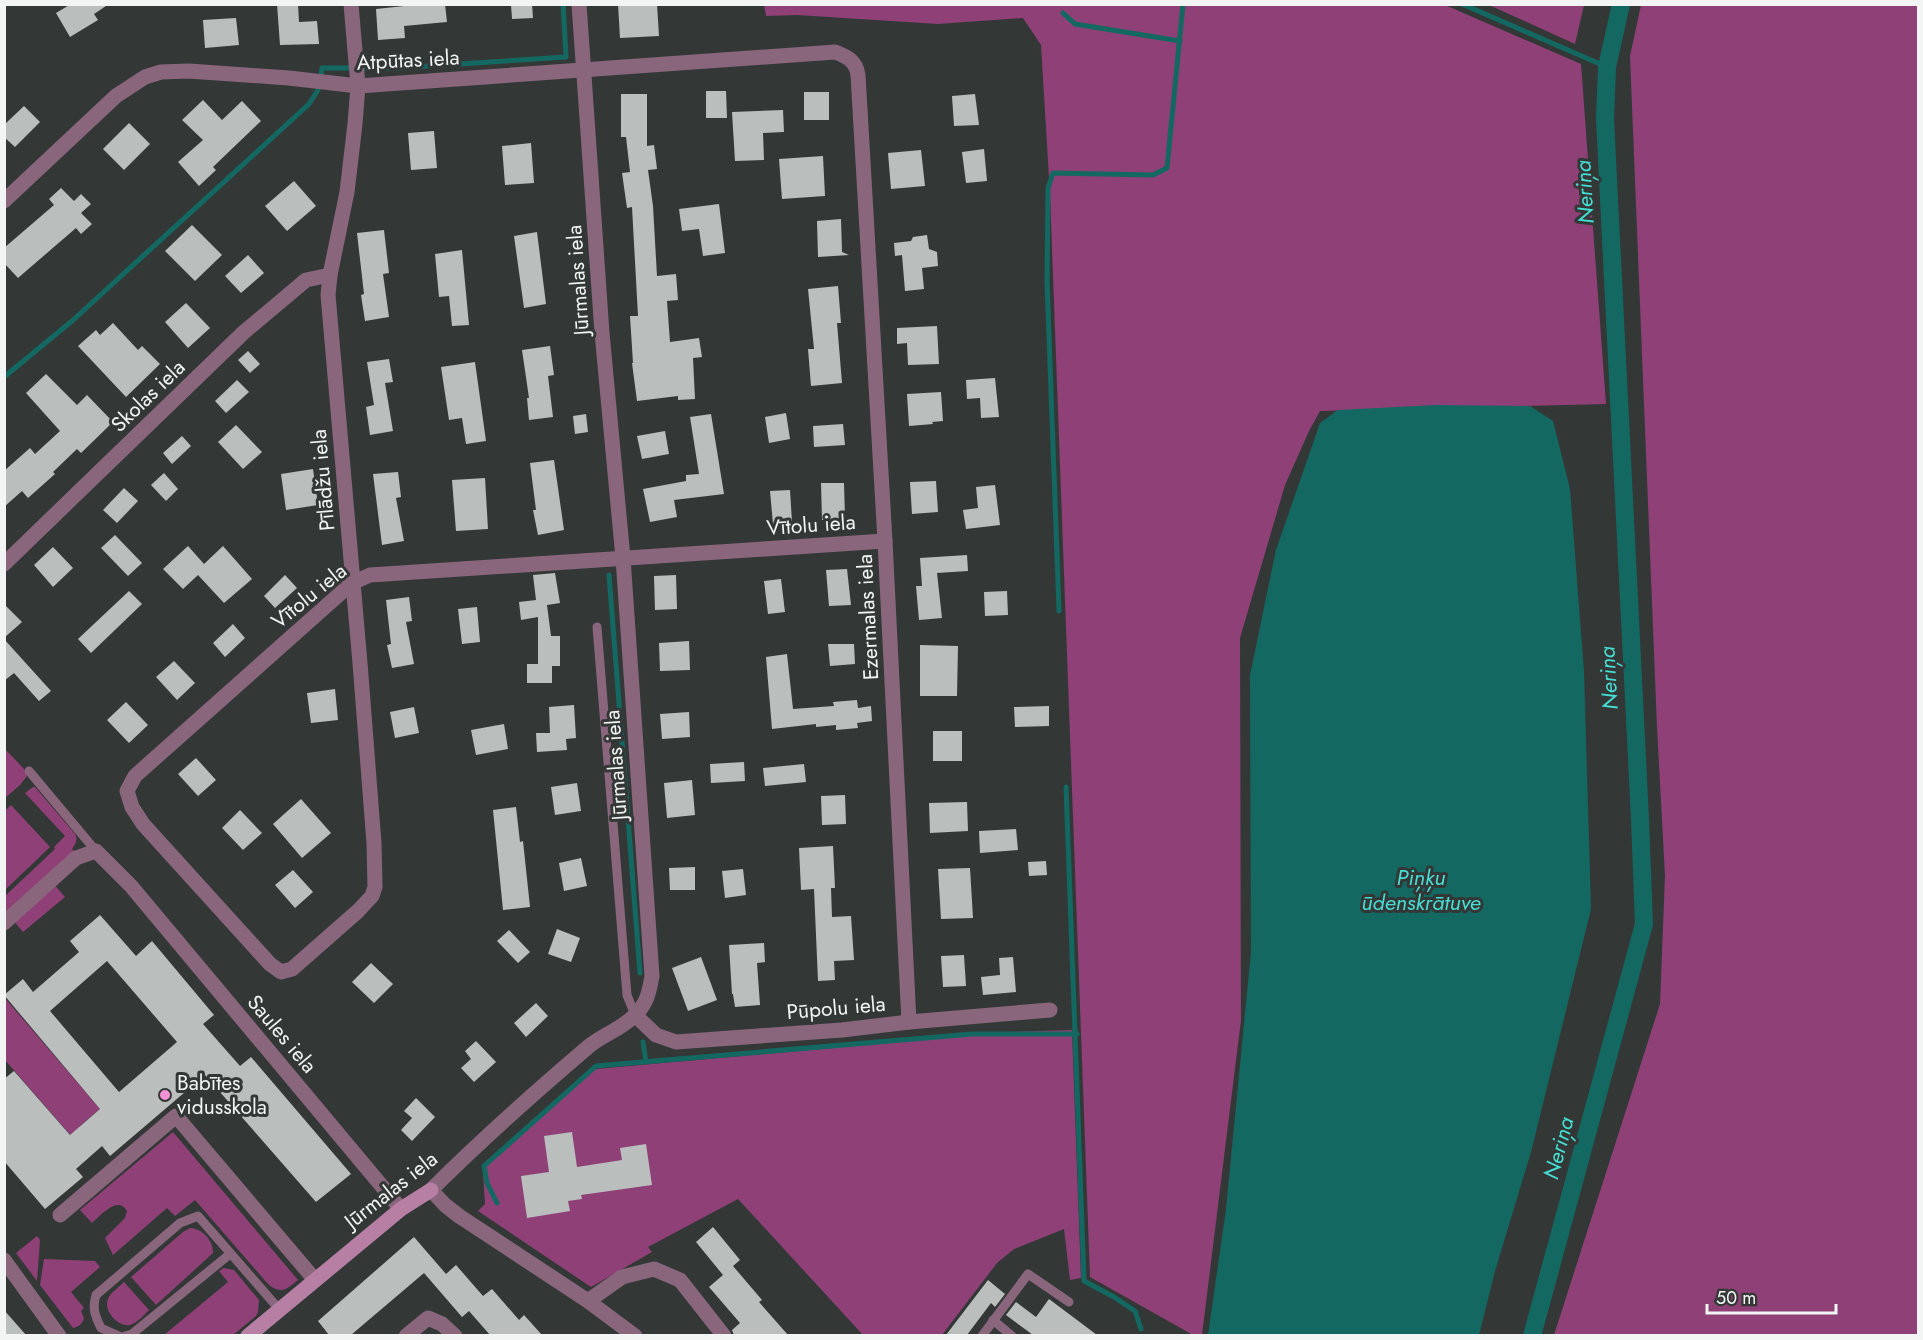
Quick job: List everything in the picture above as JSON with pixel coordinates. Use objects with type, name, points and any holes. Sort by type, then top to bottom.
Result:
[{"type":"street","name":"Pīlādžu iela","points":[[281,972],[292,969],[358,911],[372,896],[375,887],[373,832],[328,295],[347,192],[358,86],[351,4]]},
{"type":"street","name":"Jūrmalas iela","points":[[248,1335],[401,1209],[431,1190],[591,1044],[635,1016],[648,998],[652,976],[623,558],[602,333],[579,4]]},
{"type":"street","name":"Atpūtas iela","points":[[4,201],[116,96],[145,77],[161,72],[200,72],[289,78],[358,86],[835,52],[849,57],[857,66]]},
{"type":"street","name":"Ezermalas iela","points":[[857,66],[885,541],[909,1022]]},
{"type":"street","name":"Skolas iela","points":[[4,564],[243,333],[306,280],[330,275]]},
{"type":"street","name":"Vītolu iela","points":[[281,972],[270,964],[142,824],[132,807],[127,791],[135,776],[352,583],[370,575],[885,541]]},
{"type":"street","name":"Saules iela","points":[[96,851],[131,886],[401,1209]]},
{"type":"street","points":[[4,923],[76,858],[96,851]]},
{"type":"street","name":"Pūpolu iela","points":[[635,1016],[656,1035],[676,1042],[842,1030],[1050,1010]]},
{"type":"street","points":[[60,1215],[176,1116],[315,1280]]},
{"type":"street","points":[[431,1190],[459,1216],[588,1301],[635,1335]]},
{"type":"street","points":[[4,1260],[59,1335]]},
{"type":"street","points":[[588,1301],[622,1277],[654,1269],[680,1280],[724,1335]]},
{"type":"street","points":[[406,1335],[428,1318],[442,1324],[455,1335]]},
{"type":"lane","points":[[597,627],[627,995],[635,1016]]},
{"type":"lane","points":[[29,771],[96,851]]},
{"type":"lane","points":[[118,1335],[101,1328],[93,1306],[96,1295],[180,1223],[198,1216],[279,1309]]},
{"type":"lane","points":[[125,1335],[132,1334],[230,1254]]},
{"type":"lane","points":[[982,1335],[1028,1274],[1069,1302]]},
{"type":"lane","points":[[993,1320],[1012,1335]]},
{"type":"lane","points":[[93,1335],[101,1328]]},
{"type":"shaded area","points":[[1584,4],[1575,44],[1489,5]]},
{"type":"shaded area","points":[[764,5],[1445,5],[1581,64],[1606,404],[1320,411],[1285,485],[1240,638],[1241,1020],[1202,1335],[1193,1335],[1090,1277],[1050,194],[1041,45],[1023,18],[938,24],[797,15],[766,16]]},
{"type":"shaded area","points":[[1641,5],[1918,5],[1918,1335],[1554,1335],[1660,1004],[1665,876],[1630,56]]},
{"type":"shaded area","points":[[5,749],[24,769],[27,776],[5,798]]},
{"type":"shaded area","points":[[33,787],[75,834],[76,842],[72,849],[74,851],[5,913],[5,896],[55,849],[54,847],[65,836],[25,793]]},
{"type":"shaded area","points":[[11,805],[50,847],[5,890],[5,811]]},
{"type":"shaded area","points":[[53,883],[65,897],[23,932],[13,920]]},
{"type":"shaded area","points":[[4,997],[100,1109],[81,1125],[73,1138],[5,1060]]},
{"type":"shaded area","points":[[1072,1030],[1081,1278],[1070,1280],[1064,1229],[1014,1249],[997,1263],[942,1335],[863,1335],[738,1199],[648,1247],[652,1252],[591,1287],[478,1211],[485,1204],[483,1171],[486,1161],[596,1069],[1011,1032]]},
{"type":"shaded area","points":[[173,1132],[298,1280],[284,1290],[268,1284],[195,1200],[175,1216],[167,1208],[113,1255],[105,1238],[125,1218],[127,1211],[119,1205],[114,1206],[92,1223],[80,1210]]},
{"type":"shaded area","points":[[190,1228],[199,1230],[206,1236],[213,1253],[156,1305],[131,1277]]},
{"type":"shaded area","points":[[37,1236],[40,1240],[37,1281],[16,1253]]},
{"type":"shaded area","points":[[44,1259],[95,1261],[100,1267],[71,1292],[84,1308],[81,1311],[84,1318],[77,1327],[73,1328],[40,1285]]},
{"type":"shaded area","points":[[224,1268],[234,1270],[259,1300],[256,1316],[233,1335],[164,1335],[228,1282],[219,1271]]},
{"type":"shaded area","points":[[124,1282],[149,1310],[138,1321],[130,1325],[116,1321],[107,1304],[109,1297]]},
{"type":"water","name":"Piņķu ūdenskrātuve","points":[[1436,405],[1530,406],[1553,421],[1570,489],[1584,672],[1591,909],[1531,1152],[1495,1271],[1479,1335],[1208,1335],[1226,1209],[1251,952],[1250,675],[1276,550],[1320,423],[1338,410]]},
{"type":"building","points":[[71,4],[109,4],[94,14],[98,20],[70,37],[56,13]]},
{"type":"building","points":[[277,4],[298,4],[299,22],[317,21],[319,44],[280,45]]},
{"type":"building","points":[[445,4],[447,22],[404,26],[405,38],[378,40],[376,9]]},
{"type":"building","points":[[511,4],[532,4],[533,18],[512,19]]},
{"type":"building","points":[[618,4],[657,4],[659,36],[620,38]]},
{"type":"building","points":[[236,18],[239,45],[205,48],[203,20]]},
{"type":"building","points":[[706,91],[726,91],[727,118],[706,118]]},
{"type":"building","points":[[804,92],[829,92],[829,120],[804,120]]},
{"type":"building","points":[[621,94],[647,94],[647,146],[654,145],[657,169],[648,170],[653,206],[657,276],[676,274],[678,300],[667,301],[670,342],[699,338],[702,357],[693,358],[695,399],[678,400],[678,396],[637,401],[632,363],[630,316],[638,316],[632,207],[627,208],[622,173],[630,172],[626,137],[621,137]]},
{"type":"building","points":[[975,94],[979,125],[954,126],[952,96]]},
{"type":"building","points":[[203,100],[222,120],[242,101],[261,121],[213,167],[216,170],[199,186],[178,162],[203,140],[182,120]]},
{"type":"building","points":[[24,106],[40,122],[15,147],[4,137],[4,125]]},
{"type":"building","points":[[783,110],[784,132],[763,133],[764,160],[735,161],[732,112]]},
{"type":"building","points":[[129,123],[150,144],[124,170],[103,149]]},
{"type":"building","points":[[434,131],[437,168],[411,170],[408,133]]},
{"type":"building","points":[[531,143],[534,183],[505,185],[502,146]]},
{"type":"building","points":[[984,149],[987,181],[966,183],[962,152]]},
{"type":"building","points":[[921,150],[925,186],[891,189],[888,153]]},
{"type":"building","points":[[823,156],[825,196],[782,199],[779,159]]},
{"type":"building","points":[[294,181],[316,206],[287,231],[265,206]]},
{"type":"building","points":[[61,188],[74,201],[81,194],[91,204],[81,213],[92,224],[81,234],[76,228],[18,278],[4,263],[4,248],[54,205],[49,199]]},
{"type":"building","points":[[719,204],[725,253],[703,256],[699,229],[682,231],[679,209]]},
{"type":"building","points":[[841,219],[842,252],[849,255],[818,257],[817,221]]},
{"type":"building","points":[[192,225],[222,255],[195,281],[165,251]]},
{"type":"building","points":[[384,230],[389,273],[383,274],[389,317],[365,321],[357,233]]},
{"type":"building","points":[[537,232],[546,304],[524,308],[514,236]]},
{"type":"building","points":[[927,235],[929,249],[937,252],[938,266],[922,268],[924,289],[905,291],[902,255],[895,256],[894,243],[911,241],[913,237]]},
{"type":"building","points":[[462,250],[469,325],[452,326],[449,296],[439,297],[435,254]]},
{"type":"building","points":[[248,255],[264,273],[241,293],[225,276]]},
{"type":"building","points":[[838,286],[841,323],[837,323],[842,383],[811,386],[808,349],[814,349],[808,289]]},
{"type":"building","points":[[186,303],[210,328],[188,348],[165,322]]},
{"type":"building","points":[[113,323],[138,350],[142,346],[160,364],[126,397],[78,346],[96,330],[100,335]]},
{"type":"building","points":[[937,326],[939,364],[908,365],[907,343],[897,344],[897,328]]},
{"type":"building","points":[[550,346],[554,375],[548,376],[553,417],[529,420],[527,398],[529,398],[522,350]]},
{"type":"building","points":[[248,351],[260,364],[250,373],[238,360]]},
{"type":"building","points":[[389,359],[393,382],[385,383],[393,431],[370,435],[366,407],[374,405],[367,362]]},
{"type":"building","points":[[475,362],[486,441],[466,444],[462,418],[449,420],[441,367]]},
{"type":"building","points":[[46,374],[77,405],[87,395],[113,422],[81,453],[77,449],[53,472],[55,474],[28,498],[22,491],[4,507],[4,471],[30,448],[35,454],[60,431],[26,393]]},
{"type":"building","points":[[995,378],[999,417],[981,418],[980,398],[967,399],[966,380]]},
{"type":"building","points":[[237,380],[249,392],[226,413],[215,401]]},
{"type":"building","points":[[941,392],[943,421],[909,426],[907,394]]},
{"type":"building","points":[[786,413],[790,439],[769,443],[765,417]]},
{"type":"building","points":[[586,414],[588,432],[575,434],[573,416]]},
{"type":"building","points":[[711,414],[724,494],[674,500],[677,517],[650,522],[643,489],[686,481],[686,475],[699,474],[690,417]]},
{"type":"building","points":[[843,424],[845,445],[814,447],[813,426]]},
{"type":"building","points":[[236,425],[262,452],[243,469],[218,442]]},
{"type":"building","points":[[665,431],[669,454],[642,459],[637,436]]},
{"type":"building","points":[[182,436],[191,446],[172,464],[163,453]]},
{"type":"building","points":[[554,460],[564,530],[538,535],[533,510],[536,510],[530,463]]},
{"type":"building","points":[[313,469],[318,505],[286,510],[281,474]]},
{"type":"building","points":[[398,472],[401,497],[396,498],[404,541],[382,545],[373,474]]},
{"type":"building","points":[[164,473],[178,489],[166,501],[151,485]]},
{"type":"building","points":[[485,478],[488,529],[456,531],[452,480]]},
{"type":"building","points":[[936,481],[938,512],[912,514],[910,482]]},
{"type":"building","points":[[821,483],[844,483],[845,519],[822,520]]},
{"type":"building","points":[[995,485],[1000,525],[966,529],[963,510],[978,508],[976,487]]},
{"type":"building","points":[[124,488],[138,501],[117,523],[103,510]]},
{"type":"building","points":[[790,490],[792,522],[773,524],[770,491]]},
{"type":"building","points":[[115,535],[142,563],[128,576],[101,548]]},
{"type":"building","points":[[188,546],[204,564],[223,546],[252,579],[224,603],[198,575],[183,589],[163,569]]},
{"type":"building","points":[[53,547],[73,568],[53,587],[34,565]]},
{"type":"building","points":[[967,555],[968,571],[937,573],[942,618],[919,620],[916,586],[922,586],[920,558]]},
{"type":"building","points":[[847,569],[851,605],[829,606],[826,570]]},
{"type":"building","points":[[555,573],[560,603],[547,605],[551,636],[560,636],[560,666],[552,666],[552,683],[527,683],[527,664],[538,664],[538,617],[521,620],[519,602],[536,600],[533,575]]},
{"type":"building","points":[[285,575],[297,588],[275,608],[264,596]]},
{"type":"building","points":[[676,575],[677,609],[655,610],[654,576]]},
{"type":"building","points":[[781,579],[785,612],[768,614],[764,581]]},
{"type":"building","points":[[129,591],[142,604],[91,653],[78,639]]},
{"type":"building","points":[[1007,591],[1008,615],[985,616],[984,592]]},
{"type":"building","points":[[409,597],[412,621],[406,622],[414,664],[392,668],[387,645],[391,644],[386,600]]},
{"type":"building","points":[[4,604],[22,622],[4,638]]},
{"type":"building","points":[[477,607],[480,642],[462,644],[458,609]]},
{"type":"building","points":[[233,624],[245,638],[225,657],[213,643]]},
{"type":"building","points":[[4,639],[51,691],[39,701],[14,673],[4,681]]},
{"type":"building","points":[[689,641],[690,670],[660,671],[659,643]]},
{"type":"building","points":[[828,644],[854,644],[855,664],[830,666]]},
{"type":"building","points":[[920,645],[958,646],[957,696],[920,696]]},
{"type":"building","points":[[787,654],[793,709],[834,706],[833,702],[857,700],[858,708],[871,706],[872,721],[857,723],[858,728],[836,730],[836,725],[816,727],[816,724],[772,729],[766,657]]},
{"type":"building","points":[[174,661],[195,683],[177,700],[156,677]]},
{"type":"building","points":[[335,689],[338,720],[311,723],[307,693]]},
{"type":"building","points":[[126,702],[148,725],[129,743],[107,720]]},
{"type":"building","points":[[574,705],[576,738],[566,739],[567,750],[537,752],[536,733],[550,733],[549,707]]},
{"type":"building","points":[[1049,706],[1049,726],[1015,727],[1014,707]]},
{"type":"building","points":[[414,707],[419,733],[395,738],[390,712]]},
{"type":"building","points":[[689,712],[690,737],[662,739],[660,714]]},
{"type":"building","points":[[504,724],[508,749],[476,755],[471,730]]},
{"type":"building","points":[[933,731],[962,731],[962,761],[933,761]]},
{"type":"building","points":[[196,758],[216,780],[198,796],[178,774]]},
{"type":"building","points":[[744,762],[745,781],[711,783],[710,764]]},
{"type":"building","points":[[804,764],[806,782],[765,786],[763,768]]},
{"type":"building","points":[[692,780],[695,815],[667,818],[664,783]]},
{"type":"building","points":[[577,783],[581,811],[555,815],[551,787]]},
{"type":"building","points":[[845,795],[846,824],[822,825],[821,796]]},
{"type":"building","points":[[301,799],[331,833],[302,858],[273,824]]},
{"type":"building","points":[[967,802],[968,831],[930,833],[929,803]]},
{"type":"building","points":[[516,807],[520,842],[523,841],[530,907],[503,910],[493,810]]},
{"type":"building","points":[[240,810],[262,833],[243,850],[222,828]]},
{"type":"building","points":[[1016,829],[1018,850],[980,853],[979,831]]},
{"type":"building","points":[[833,846],[835,888],[831,888],[832,917],[851,916],[854,960],[834,961],[835,980],[818,981],[814,889],[801,890],[799,848]]},
{"type":"building","points":[[581,858],[587,886],[564,891],[559,863]]},
{"type":"building","points":[[1046,861],[1047,875],[1029,876],[1028,862]]},
{"type":"building","points":[[695,867],[695,890],[670,890],[669,868]]},
{"type":"building","points":[[970,868],[973,918],[941,919],[938,869]]},
{"type":"building","points":[[743,869],[746,895],[725,898],[722,871]]},
{"type":"building","points":[[293,870],[313,892],[295,908],[275,885]]},
{"type":"building","points":[[100,915],[136,956],[152,941],[214,1015],[203,1024],[240,1066],[251,1057],[351,1174],[316,1202],[205,1075],[110,1156],[102,1146],[76,1169],[83,1177],[45,1209],[4,1161],[4,1079],[14,1071],[70,1135],[100,1109],[4,995],[23,979],[33,992],[79,952],[70,941]],"holes":[[[107,961],[177,1042],[119,1092],[50,1011]]]},
{"type":"building","points":[[557,929],[580,938],[571,962],[548,954]]},
{"type":"building","points":[[509,930],[530,952],[518,963],[497,941]]},
{"type":"building","points":[[764,943],[765,962],[757,963],[760,1005],[735,1007],[729,945]]},
{"type":"building","points":[[964,955],[966,986],[943,987],[941,956]]},
{"type":"building","points":[[701,957],[717,1000],[688,1011],[672,968]]},
{"type":"building","points":[[1013,957],[1016,992],[983,995],[981,977],[1000,975],[999,958]]},
{"type":"building","points":[[371,963],[393,984],[374,1003],[352,982]]},
{"type":"building","points":[[536,1003],[548,1016],[526,1037],[514,1023]]},
{"type":"building","points":[[476,1041],[496,1062],[474,1082],[461,1068],[471,1059],[465,1051]]},
{"type":"building","points":[[416,1098],[435,1117],[412,1141],[401,1130],[412,1118],[404,1111]]},
{"type":"building","points":[[572,1132],[577,1167],[622,1160],[620,1148],[646,1144],[652,1185],[581,1195],[582,1199],[568,1201],[570,1211],[527,1218],[521,1176],[549,1172],[544,1136]]},
{"type":"building","points":[[713,1227],[740,1260],[733,1266],[762,1300],[759,1302],[788,1335],[734,1335],[732,1330],[740,1323],[709,1287],[723,1275],[696,1242]]},
{"type":"building","points":[[414,1237],[446,1274],[456,1265],[483,1296],[492,1289],[519,1320],[524,1315],[542,1335],[490,1335],[469,1311],[462,1317],[424,1273],[351,1335],[329,1335],[318,1321]]},
{"type":"building","points":[[988,1280],[1005,1294],[995,1307],[991,1303],[967,1335],[946,1335]]},
{"type":"building","points":[[1049,1299],[1097,1335],[1033,1335],[1006,1315],[1016,1302],[1036,1317]]},
{"type":"building","points":[[4,1310],[26,1335],[4,1335]]},
{"type":"waterway","points":[[363,68],[397,68],[566,57],[563,4]]},
{"type":"waterway","points":[[1059,611],[1047,281],[1048,188],[1053,173],[1153,175],[1167,168],[1183,4]]},
{"type":"waterway","points":[[1462,4],[1607,67]]},
{"type":"waterway","name":"Neriņa","points":[[1532,1336],[1644,924],[1605,119],[1607,67],[1621,4]]},
{"type":"waterway","points":[[1063,13],[1075,24],[1180,41]]},
{"type":"waterway","points":[[321,75],[322,68],[349,68]]},
{"type":"waterway","points":[[4,377],[72,321],[309,104],[318,90]]},
{"type":"waterway","points":[[609,575],[640,973]]},
{"type":"waterway","points":[[1066,787],[1084,1281],[1135,1311],[1141,1329]]},
{"type":"waterway","points":[[497,1203],[487,1183],[484,1166],[596,1066],[972,1034],[1077,1034]]},
{"type":"waterway","points":[[643,1042],[646,1062]]},
{"type":"place","name":"Babītes vidusskola","points":[[165,1095]]}]
